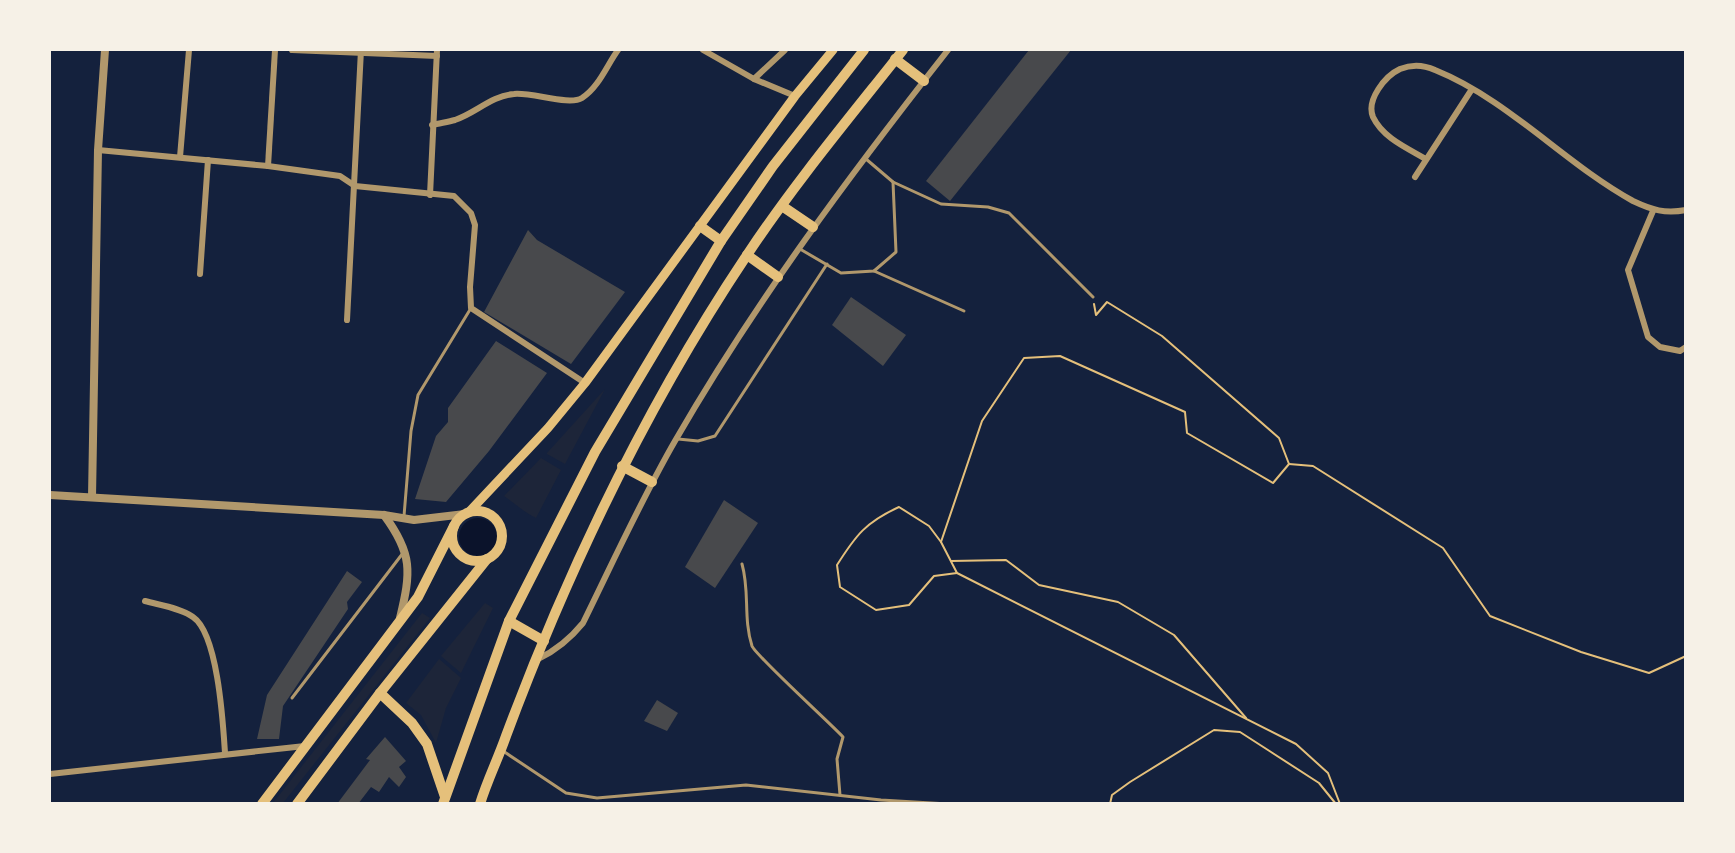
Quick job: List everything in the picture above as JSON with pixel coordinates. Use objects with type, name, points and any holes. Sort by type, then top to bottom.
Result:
[{"type":"main road","points":[[262,804],[432,575],[444,543],[454,526],[541,437],[585,383],[795,96],[833,50]]},
{"type":"main road","points":[[444,800],[509,621],[595,452],[721,241],[773,166],[864,50]]},
{"type":"main road","points":[[480,804],[535,660],[582,549],[622,466],[675,370],[747,255],[782,206],[903,50]]},
{"type":"main road","points":[[896,59],[924,81]]},
{"type":"main road","points":[[782,206],[813,227]]},
{"type":"main road","points":[[700,226],[721,241]]},
{"type":"main road","points":[[747,255],[778,277]]},
{"type":"main road","points":[[622,466],[652,482]]},
{"type":"main road","points":[[297,804],[380,693],[487,559],[501,546],[501,526],[487,513],[466,514]]},
{"type":"main road","points":[[454,526],[453,539],[462,556],[474,561],[487,559]]},
{"type":"main road","points":[[509,621],[544,641]]},
{"type":"main road","points":[[380,693],[412,723],[427,744],[444,800]]},
{"type":"street","points":[[92,496],[98,150],[105,50]]},
{"type":"street","points":[[180,157],[189,50]]},
{"type":"street","points":[[268,166],[274,50]]},
{"type":"street","points":[[292,50],[437,53],[430,195]]},
{"type":"street","points":[[432,125],[456,120],[495,98],[511,94],[530,93],[569,101],[581,98],[599,80],[618,50]]},
{"type":"street","points":[[703,50],[754,80],[795,96]]},
{"type":"street","points":[[754,80],[785,50]]},
{"type":"street","points":[[535,660],[562,645],[583,623],[652,482],[676,439],[778,277],[813,227],[948,50]]},
{"type":"street","points":[[347,320],[361,51]]},
{"type":"street","points":[[1426,159],[1383,131],[1372,115],[1372,101],[1384,81],[1400,69],[1417,65],[1433,69],[1472,89],[1619,194],[1653,211],[1670,213],[1686,210]]},
{"type":"street","points":[[1415,177],[1472,89]]},
{"type":"street","points":[[98,150],[268,166],[340,176],[355,186],[454,196],[471,213],[475,225],[470,287],[471,308],[585,383]]},
{"type":"street","points":[[200,274],[208,159]]},
{"type":"street","points":[[1653,211],[1628,270],[1648,337],[1660,347],[1680,351],[1686,347]]},
{"type":"street","points":[[50,495],[384,515],[414,520],[466,514]]},
{"type":"street","points":[[384,515],[406,549],[406,594],[399,622]]},
{"type":"street","points":[[145,601],[192,616],[207,631],[216,676],[225,753]]},
{"type":"street","points":[[50,774],[225,753],[306,746]]},
{"type":"lane","points":[[865,158],[894,182],[941,204],[988,207],[1009,213],[1093,297]]},
{"type":"lane","points":[[874,271],[896,252],[894,182]]},
{"type":"lane","points":[[798,248],[842,273],[874,271],[964,311]]},
{"type":"lane","points":[[676,439],[698,441],[715,436],[827,264]]},
{"type":"lane","points":[[403,518],[411,431],[418,395],[471,308]]},
{"type":"lane","points":[[292,698],[406,549]]},
{"type":"lane","points":[[742,564],[748,585],[745,616],[753,650],[843,737],[837,759],[840,795]]},
{"type":"lane","points":[[501,750],[566,793],[597,798],[746,785],[948,804]]},
{"type":"lane","points":[[399,804],[431,804]]},
{"type":"path","points":[[1093,297],[1096,315],[1107,302],[1162,336],[1280,438],[1289,464]]},
{"type":"path","points":[[941,542],[982,421],[1024,358],[1059,356],[1185,412],[1186,433],[1273,483],[1289,464]]},
{"type":"path","points":[[1289,464],[1313,466],[1443,548],[1490,616],[1581,652],[1649,673],[1686,656]]},
{"type":"path","points":[[957,573],[934,576],[909,606],[876,610],[840,587],[837,566],[856,535],[874,518],[899,507],[929,526],[941,542],[957,573],[1296,744],[1328,773],[1340,804]]},
{"type":"path","points":[[950,561],[1006,560],[1039,585],[1118,602],[1174,635],[1247,720]]},
{"type":"path","points":[[1110,804],[1112,795],[1130,782],[1214,730],[1240,732],[1319,783],[1336,804]]},
{"type":"shaded area","points":[[605,389],[565,464],[547,454],[547,453]]},
{"type":"shaded area","points":[[541,458],[561,470],[536,518],[504,496]]},
{"type":"shaded area","points":[[478,518],[491,524],[497,537],[491,550],[478,556],[465,550],[459,537],[465,524]]},
{"type":"shaded area","points":[[485,603],[493,608],[461,673],[441,656]]},
{"type":"shaded area","points":[[422,613],[430,618],[283,803],[273,803]]},
{"type":"shaded area","points":[[439,659],[461,678],[446,708],[436,743],[421,715],[406,703]]},
{"type":"building","points":[[1029,50],[1071,50],[950,201],[926,181]]},
{"type":"building","points":[[528,230],[537,240],[625,292],[571,364],[484,312]]},
{"type":"building","points":[[851,297],[906,335],[883,366],[832,325]]},
{"type":"building","points":[[496,341],[547,373],[489,451],[446,502],[415,499],[436,436],[448,422],[448,408]]},
{"type":"building","points":[[724,500],[758,523],[715,588],[685,567]]},
{"type":"building","points":[[347,571],[362,582],[347,602],[348,609],[283,706],[279,739],[257,739],[267,695]]},
{"type":"building","points":[[657,700],[678,713],[667,731],[644,721]]},
{"type":"building","points":[[385,737],[406,761],[399,767],[406,777],[399,787],[389,777],[379,792],[371,787],[358,804],[337,804],[370,760],[366,759]]}]
